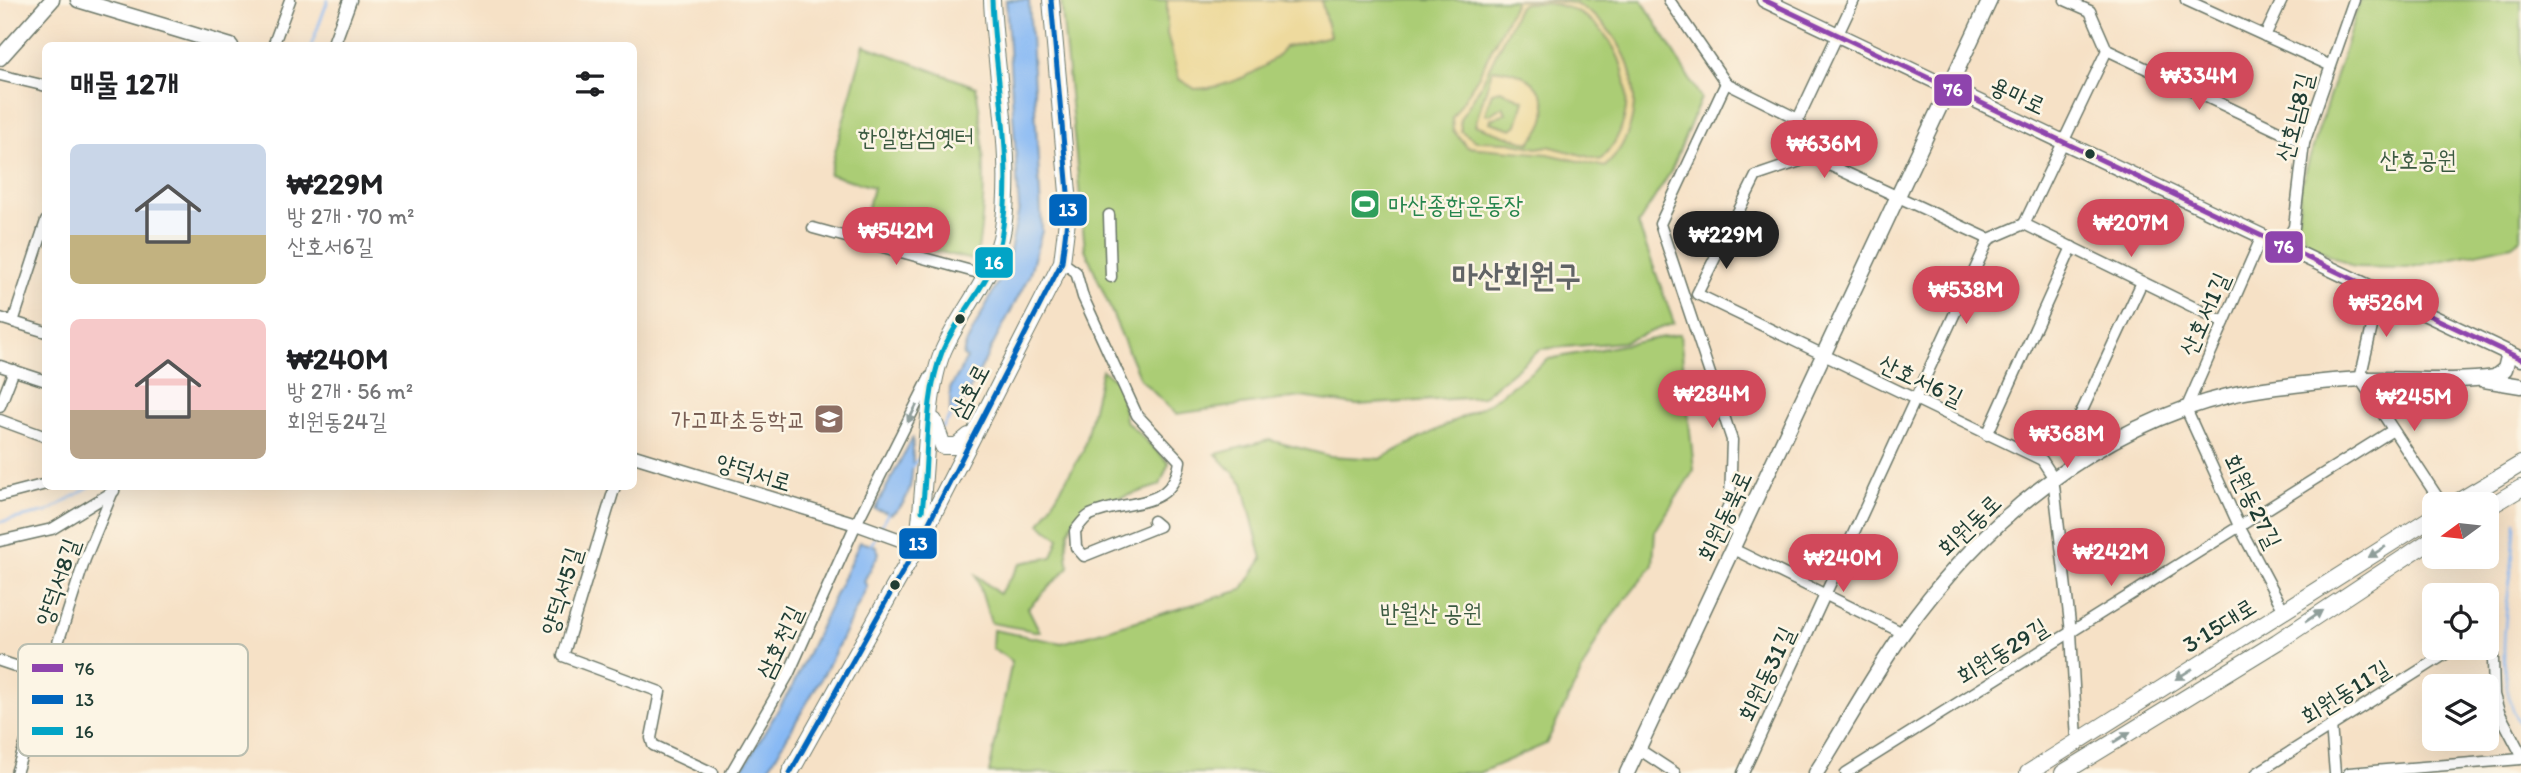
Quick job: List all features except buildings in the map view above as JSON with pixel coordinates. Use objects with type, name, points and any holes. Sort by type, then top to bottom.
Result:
[{"type":"main road","points":[[0,58],[52,0]]},
{"type":"main road","points":[[78,0],[217,42]]},
{"type":"main road","name":"삼호로","points":[[933,397],[942,353],[986,275],[1000,244],[1005,204],[992,0]]},
{"type":"main road","name":"삼호로","points":[[790,773],[917,546],[1062,262],[1069,204],[1051,0]]},
{"type":"main road","name":"용마로","points":[[1764,0],[2517,355]]},
{"type":"main road","name":"회원동북로","points":[[1627,773],[1825,357],[1990,0]]},
{"type":"main road","points":[[2479,379],[2495,377],[2517,355]]},
{"type":"main road","name":"회원동로","points":[[1816,773],[1903,634],[1959,564],[2053,477],[2110,441],[2186,409],[2232,395],[2360,379],[2479,379],[2521,386]]},
{"type":"main road","points":[[933,397],[935,431],[943,446],[950,448],[964,443],[975,428]]},
{"type":"main road","points":[[917,546],[933,397]]},
{"type":"main road","points":[[2474,492],[2521,464]]},
{"type":"main road","points":[[2499,501],[2521,488]]},
{"type":"main road","name":"3·15대로","points":[[2028,773],[2422,524]]},
{"type":"main road","name":"3·15대로","points":[[2063,773],[2080,768],[2422,546]]},
{"type":"street","points":[[274,42],[290,0]]},
{"type":"street","points":[[334,42],[350,0]]},
{"type":"street","points":[[1669,0],[1726,83],[1798,119],[1812,157]]},
{"type":"street","points":[[1798,119],[1854,0]]},
{"type":"street","points":[[2065,0],[2090,11],[2107,50],[2304,143]]},
{"type":"street","points":[[2090,11],[2095,0]]},
{"type":"street","points":[[2265,36],[2282,0]]},
{"type":"street","name":"산호남8길","points":[[2283,246],[2294,227],[2304,143],[2329,65],[2354,0]]},
{"type":"street","points":[[2189,1],[2329,65]]},
{"type":"street","points":[[2064,142],[2107,50]]},
{"type":"street","points":[[0,75],[42,85]]},
{"type":"street","points":[[1726,83],[1660,224],[1732,440],[1730,502],[1723,518],[1741,532]]},
{"type":"street","name":"용마로","points":[[2024,224],[2064,142]]},
{"type":"street","points":[[1688,304],[1697,294],[1756,176],[1812,157],[1989,239],[2024,224],[2224,322]]},
{"type":"street","points":[[1109,215],[1111,276]]},
{"type":"street","points":[[814,228],[986,275]]},
{"type":"street","points":[[13,322],[42,233]]},
{"type":"street","name":"산호서1길","points":[[2186,409],[2262,236]]},
{"type":"street","name":"회원동31길","points":[[1743,773],[1989,239]]},
{"type":"street","points":[[1987,435],[2072,247]]},
{"type":"street","points":[[1062,262],[1076,272],[1083,297],[1137,415],[1180,461],[1178,478],[1165,495],[1088,516],[1075,531],[1076,547],[1084,556],[1158,526],[1153,521]]},
{"type":"street","points":[[2073,464],[2067,443],[2142,282]]},
{"type":"street","points":[[2380,292],[2360,379],[2434,492]]},
{"type":"street","name":"산호서6길","points":[[1697,294],[1914,401],[2042,460],[2053,477]]},
{"type":"street","points":[[0,318],[42,331]]},
{"type":"street","name":"삼호천길","points":[[731,773],[788,675],[942,353]]},
{"type":"street","points":[[0,366],[42,380]]},
{"type":"street","points":[[0,406],[14,370]]},
{"type":"street","name":"회원동27길","points":[[2186,409],[2239,526],[2284,611]]},
{"type":"street","points":[[0,420],[42,436]]},
{"type":"street","name":"회원동29길","points":[[1846,773],[2393,430]]},
{"type":"street","name":"양덕서로","points":[[637,457],[860,525],[917,546]]},
{"type":"street","points":[[2053,477],[2071,632],[2077,741]]},
{"type":"street","points":[[0,496],[42,485]]},
{"type":"street","points":[[0,541],[52,530],[113,490]]},
{"type":"street","name":"양덕서8길","points":[[58,644],[85,559],[115,490]]},
{"type":"street","name":"양덕서5길","points":[[614,490],[563,656],[660,692],[651,738],[653,745],[712,773]]},
{"type":"street","points":[[1733,549],[1903,634]]},
{"type":"street","name":"회원동11길","points":[[2257,773],[2436,660]]},
{"type":"street","points":[[2349,773],[2521,756],[2499,712],[2494,695],[2491,660]]},
{"type":"street","points":[[0,661],[18,667]]},
{"type":"street","points":[[2331,725],[2335,773]]},
{"type":"street","points":[[1640,750],[1675,773]]},
{"type":"street","name":"양덕서8길","points":[[16,773],[22,756]]},
{"type":"green space","name":"마산종합운동장","points":[[1061,0],[1642,0],[1701,98],[1671,171],[1638,224],[1674,323],[1623,342],[1541,349],[1482,397],[1356,405],[1301,397],[1176,414],[1140,379],[1085,249]]},
{"type":"green space","name":"산호공원","points":[[2360,0],[2521,0],[2521,238],[2512,245],[2407,268],[2354,267],[2306,243],[2298,220],[2301,185]]},
{"type":"green space","name":"한일합섬옛터","points":[[864,45],[976,87],[984,174],[976,261],[862,232],[873,187],[829,174]]},
{"type":"green space","name":"반월산 공원","points":[[1680,334],[1694,470],[1655,531],[1653,565],[1603,628],[1546,744],[1479,773],[989,773],[1012,661],[992,648],[993,630],[1062,643],[1242,590],[1262,559],[1243,483],[1216,454],[1269,440],[1330,456],[1380,459],[1486,405],[1549,359]]},
{"type":"green space","points":[[1102,370],[1120,383],[1125,420],[1169,463],[1160,485],[1096,506],[1075,519],[1067,539],[1069,567],[1028,608],[1040,632],[991,623],[976,575],[999,594],[1021,563],[1052,557],[1059,538],[1040,524],[1083,451]]},
{"type":"sand","points":[[1167,0],[1321,0],[1330,36],[1285,47],[1268,63],[1245,77],[1219,86],[1195,89],[1179,79],[1167,34]]},
{"type":"sand","points":[[1516,0],[1575,4],[1596,17],[1613,35],[1625,55],[1632,78],[1634,102],[1630,125],[1621,147],[1605,167],[1548,154],[1467,147],[1453,130],[1452,118],[1477,79]],"holes":[[[1524,3],[1558,5],[1577,12],[1595,24],[1609,41],[1619,60],[1625,80],[1623,123],[1614,143],[1600,160],[1548,146],[1537,148],[1510,142],[1476,141],[1461,131],[1460,119],[1479,89],[1519,6]]]},
{"type":"sand","points":[[1492,70],[1522,75],[1541,93],[1545,104],[1545,117],[1540,130],[1529,143],[1475,125]],"holes":[[[1500,90],[1524,100],[1517,125],[1512,129],[1490,122],[1491,119],[1506,113],[1503,106],[1489,115],[1485,114],[1492,92]]]},
{"type":"water","points":[[1006,0],[1029,0],[1042,231],[1029,276],[956,416],[950,413],[950,389],[967,358],[963,356],[965,346],[1007,265],[1019,209]]},
{"type":"water","points":[[913,437],[911,480],[905,500],[891,514],[875,509]]},
{"type":"water","points":[[860,542],[876,546],[879,553],[864,581],[867,587],[826,670],[766,773],[740,773],[793,685]]},
{"type":"waterway","points":[[312,42],[328,0]]},
{"type":"waterway","points":[[942,428],[953,413]]},
{"type":"waterway","points":[[910,469],[919,458]]},
{"type":"waterway","points":[[0,522],[47,512],[84,490]]},
{"type":"waterway","points":[[880,528],[888,513]]},
{"type":"waterway","points":[[2515,522],[2504,653],[2511,704],[2521,728]]},
{"type":"waterway","points":[[870,547],[877,534]]},
{"type":"transit line","name":"16","points":[[922,511],[929,410],[936,371],[949,338],[991,269],[1001,239],[1005,210],[1005,150],[992,0]]},
{"type":"transit line","name":"13","points":[[790,773],[917,546],[1062,262],[1069,204],[1051,0]]},
{"type":"transit line","name":"76","points":[[1764,0],[2521,359]]},
{"type":"place","name":"마산종합운동장","points":[[1365,204]]},
{"type":"place","name":"가고파초등학교","points":[[829,419]]},
{"type":"district","name":"마산회원구","points":[[1516,275]]}]
